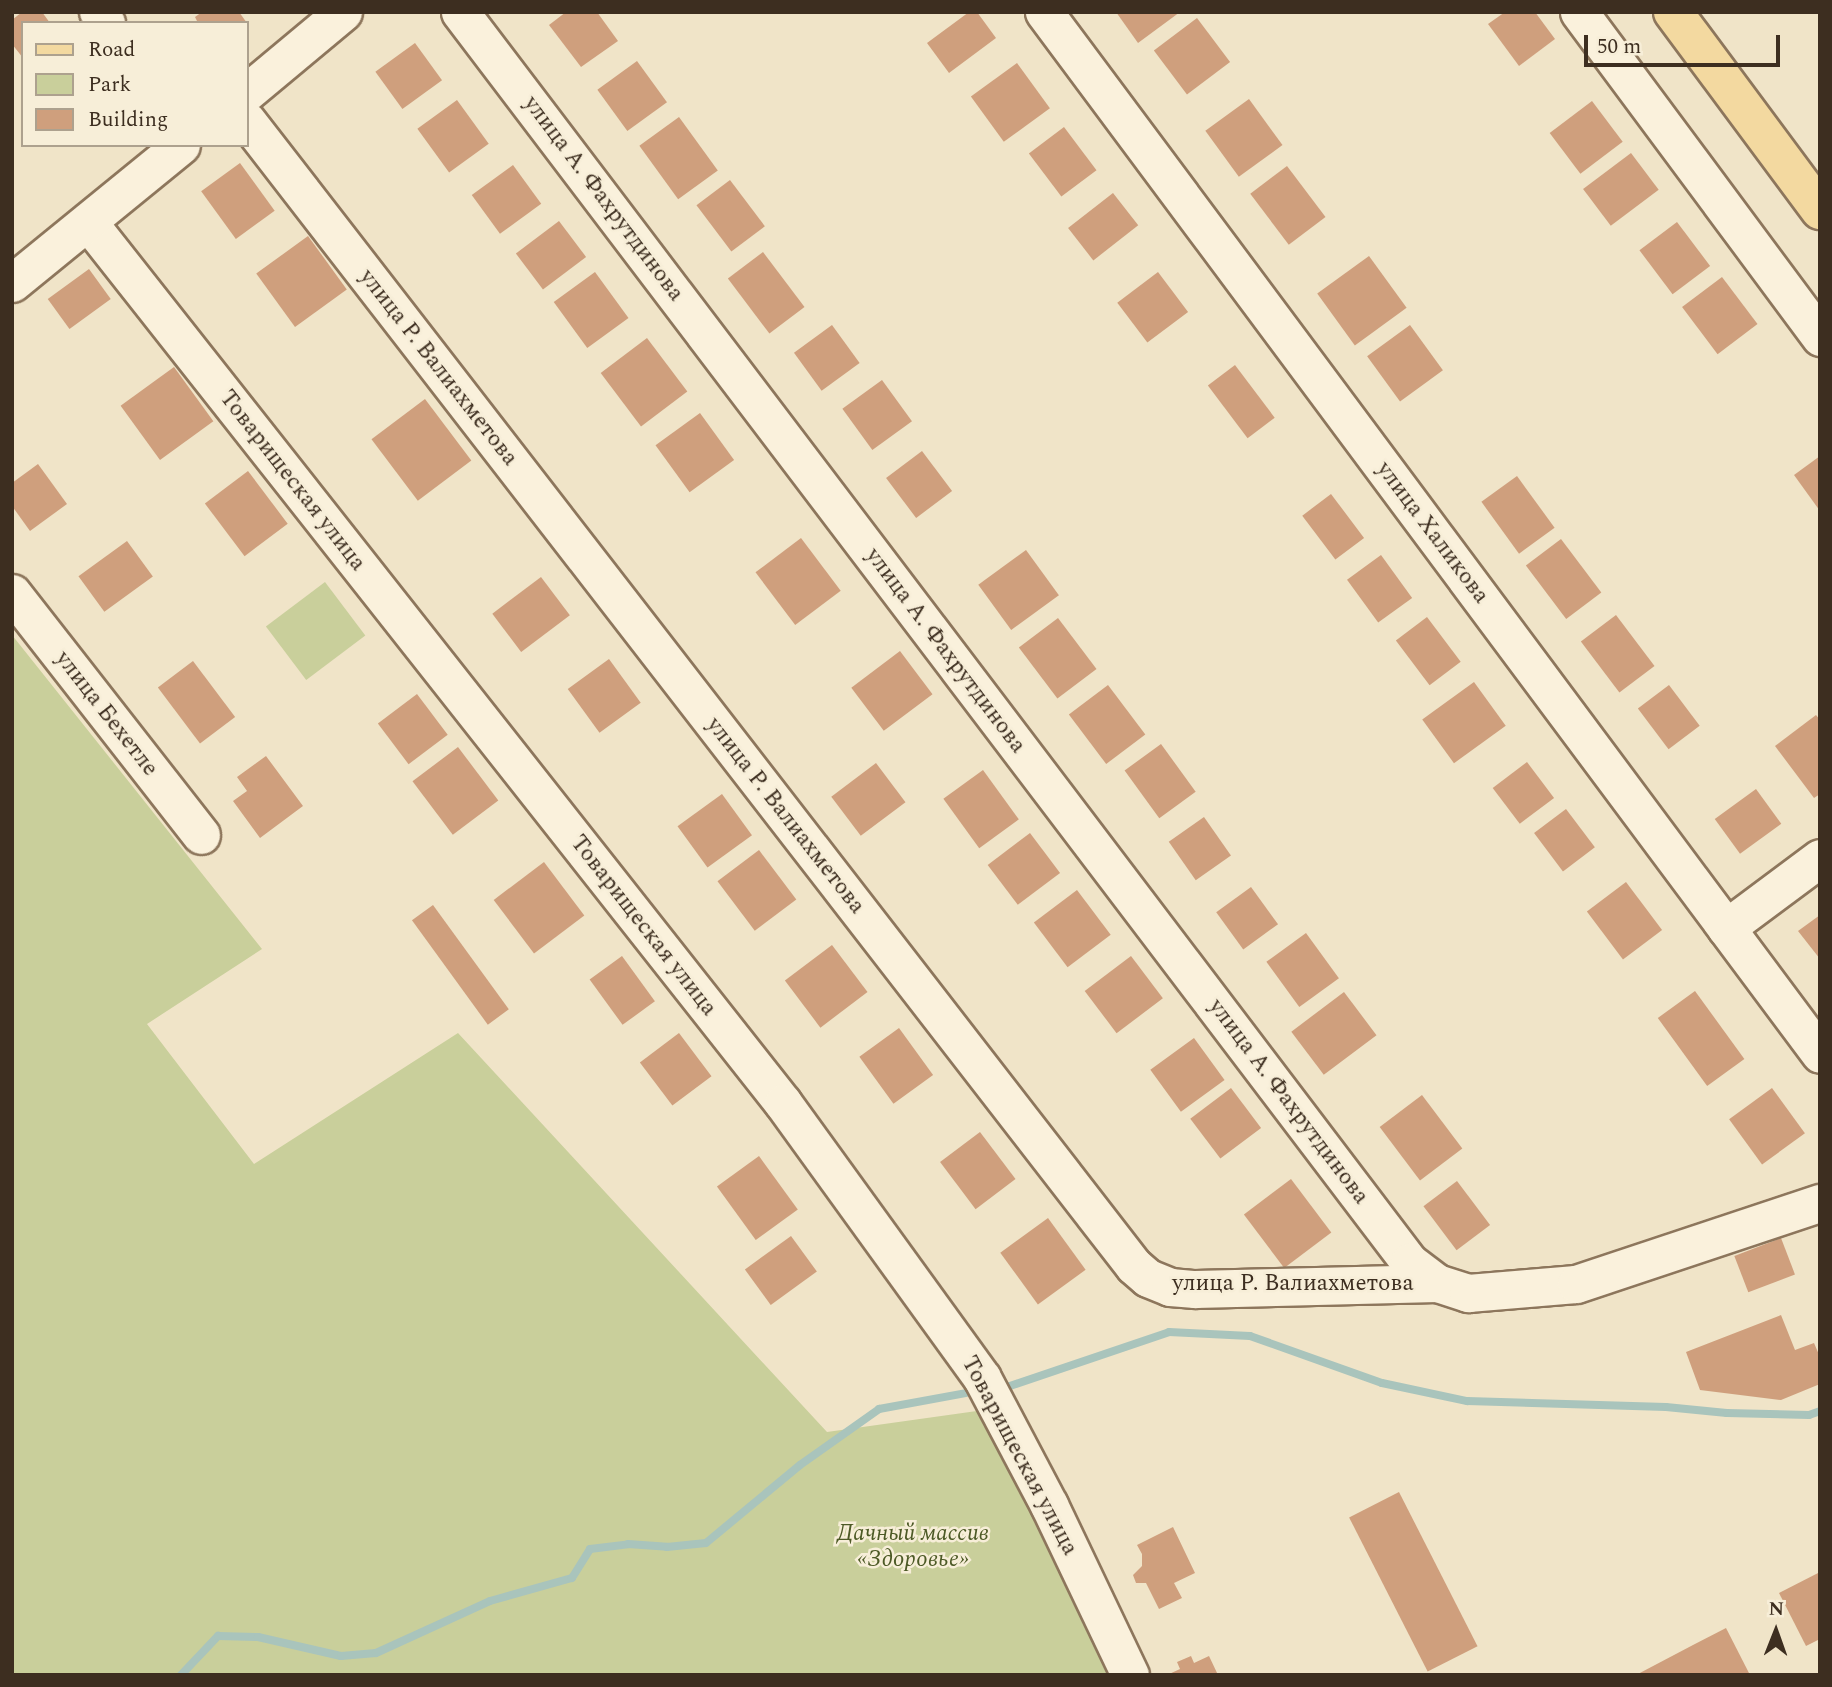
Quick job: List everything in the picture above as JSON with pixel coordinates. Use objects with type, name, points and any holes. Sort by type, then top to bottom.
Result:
[{"type":"main road","points":[[1673,12],[1820,210]]},
{"type":"street","points":[[248,91],[343,12]]},
{"type":"street","name":"улица А. Фахрутдинова","points":[[460,12],[1409,1262],[1437,1283]]},
{"type":"street","name":"улица Халикова","points":[[1044,12],[1820,1054]]},
{"type":"street","points":[[1579,12],[1820,337]]},
{"type":"street","name":"улица Р. Валиахметова","points":[[248,122],[1134,1266],[1149,1278],[1170,1287],[1437,1283]]},
{"type":"street","points":[[12,283],[179,147]]},
{"type":"street","name":"Товарищеская улица","points":[[88,222],[783,1103],[982,1378],[1049,1506],[1130,1675]]},
{"type":"street","name":"улица Бехетле","points":[[12,593],[201,835]]},
{"type":"street","points":[[1726,928],[1820,858]]},
{"type":"street","points":[[1437,1283],[1468,1293],[1576,1284],[1820,1202]]},
{"type":"green space","points":[[325,582],[365,636],[306,680],[266,627]]},
{"type":"green space","name":"Дачный массив «Здоровье»","points":[[12,635],[262,949],[147,1024],[254,1164],[458,1033],[827,1432],[984,1410],[1110,1675],[12,1675]]},
{"type":"building","points":[[22,12],[42,12],[49,21],[21,21],[21,55],[12,44],[12,20]]},
{"type":"building","points":[[202,12],[239,12],[246,21],[197,21],[195,17]]},
{"type":"building","points":[[566,12],[597,12],[618,41],[581,67],[549,25]]},
{"type":"building","points":[[969,12],[977,12],[996,38],[949,73],[927,43]]},
{"type":"building","points":[[1116,12],[1180,12],[1138,43]]},
{"type":"building","points":[[1505,12],[1535,12],[1555,39],[1519,66],[1488,24]]},
{"type":"building","points":[[1197,18],[1230,62],[1187,94],[1154,50]]},
{"type":"building","points":[[415,43],[442,80],[402,109],[375,72]]},
{"type":"building","points":[[637,61],[667,102],[627,131],[597,90]]},
{"type":"building","points":[[1017,63],[1050,108],[1004,142],[971,97]]},
{"type":"building","points":[[1249,99],[1283,145],[1239,177],[1205,131]]},
{"type":"building","points":[[457,100],[489,144],[449,172],[417,129]]},
{"type":"building","points":[[1592,101],[1623,142],[1580,174],[1550,133]]},
{"type":"building","points":[[679,117],[718,170],[678,199],[639,146]]},
{"type":"building","points":[[1064,127],[1096,170],[1061,197],[1029,153]]},
{"type":"building","points":[[1631,153],[1659,190],[1611,226],[1583,189]]},
{"type":"building","points":[[240,163],[275,211],[236,239],[201,191]]},
{"type":"building","points":[[513,165],[541,204],[500,234],[472,195]]},
{"type":"building","points":[[1287,166],[1326,217],[1289,245],[1250,194]]},
{"type":"building","points":[[730,180],[765,226],[731,252],[696,205]]},
{"type":"building","points":[[1113,193],[1138,225],[1093,260],[1068,228]]},
{"type":"building","points":[[559,221],[586,257],[543,289],[516,253]]},
{"type":"building","points":[[1677,222],[1710,266],[1673,294],[1639,250]]},
{"type":"building","points":[[308,236],[347,289],[295,327],[256,274]]},
{"type":"building","points":[[763,252],[805,307],[769,334],[728,278]]},
{"type":"building","points":[[1369,256],[1407,308],[1355,345],[1317,294]]},
{"type":"building","points":[[89,269],[111,299],[69,329],[48,299]]},
{"type":"building","points":[[595,272],[629,318],[587,348],[554,302]]},
{"type":"building","points":[[1158,272],[1188,312],[1147,343],[1117,303]]},
{"type":"building","points":[[1722,277],[1758,324],[1718,354],[1682,307]]},
{"type":"building","points":[[832,325],[860,363],[822,391],[794,353]]},
{"type":"building","points":[[1410,325],[1443,370],[1400,401],[1367,356]]},
{"type":"building","points":[[647,338],[687,392],[641,426],[601,373]]},
{"type":"building","points":[[1235,365],[1275,418],[1248,438],[1208,385]]},
{"type":"building","points":[[174,367],[213,421],[160,460],[121,406]]},
{"type":"building","points":[[882,380],[912,421],[872,450],[842,409]]},
{"type":"building","points":[[425,399],[471,460],[418,501],[371,439]]},
{"type":"building","points":[[700,413],[734,460],[690,492],[656,445]]},
{"type":"building","points":[[922,451],[952,491],[916,518],[886,478]]},
{"type":"building","points":[[1820,456],[1820,511],[1794,475]]},
{"type":"building","points":[[38,464],[67,504],[30,531],[12,506],[12,483]]},
{"type":"building","points":[[248,471],[288,524],[245,556],[205,503]]},
{"type":"building","points":[[1517,476],[1555,528],[1519,554],[1481,502]]},
{"type":"building","points":[[1331,494],[1364,538],[1335,560],[1302,516]]},
{"type":"building","points":[[801,538],[841,591],[795,625],[755,572]]},
{"type":"building","points":[[1561,539],[1601,593],[1566,619],[1526,565]]},
{"type":"building","points":[[127,541],[153,577],[104,612],[78,576]]},
{"type":"building","points":[[1026,550],[1059,595],[1011,630],[978,585]]},
{"type":"building","points":[[1381,555],[1412,598],[1378,623],[1347,580]]},
{"type":"building","points":[[541,577],[570,615],[521,652],[492,614]]},
{"type":"building","points":[[1616,615],[1655,666],[1619,693],[1581,641]]},
{"type":"building","points":[[1427,617],[1461,662],[1430,685],[1396,640]]},
{"type":"building","points":[[1058,618],[1097,669],[1057,699],[1019,647]]},
{"type":"building","points":[[900,651],[932,694],[884,731],[851,688]]},
{"type":"building","points":[[609,659],[641,703],[599,733],[568,689]]},
{"type":"building","points":[[193,661],[235,717],[200,743],[158,687]]},
{"type":"building","points":[[1474,682],[1506,726],[1454,763],[1422,720]]},
{"type":"building","points":[[1108,685],[1145,735],[1106,764],[1069,714]]},
{"type":"building","points":[[1669,685],[1700,726],[1669,749],[1638,708]]},
{"type":"building","points":[[417,694],[448,735],[409,764],[378,723]]},
{"type":"building","points":[[1816,715],[1820,720],[1820,794],[1814,798],[1775,746]]},
{"type":"building","points":[[1161,744],[1196,792],[1159,818],[1125,770]]},
{"type":"building","points":[[458,747],[498,801],[453,835],[412,781]]},
{"type":"building","points":[[266,756],[303,806],[260,838],[233,801],[247,791],[237,777]]},
{"type":"building","points":[[1527,762],[1554,798],[1520,824],[1493,788]]},
{"type":"building","points":[[876,763],[905,802],[861,836],[831,797]]},
{"type":"building","points":[[983,770],[1019,819],[979,848],[943,799]]},
{"type":"building","points":[[1756,789],[1781,824],[1740,854],[1715,819]]},
{"type":"building","points":[[722,794],[752,835],[707,868],[678,826]]},
{"type":"building","points":[[1566,809],[1595,847],[1563,871],[1534,833]]},
{"type":"building","points":[[1204,817],[1231,856],[1196,880],[1169,842]]},
{"type":"building","points":[[1030,833],[1060,873],[1018,905],[988,865]]},
{"type":"building","points":[[759,850],[796,900],[755,931],[717,881]]},
{"type":"building","points":[[544,862],[584,916],[534,953],[494,900]]},
{"type":"building","points":[[1626,882],[1662,930],[1623,959],[1587,911]]},
{"type":"building","points":[[1251,887],[1278,924],[1243,949],[1216,912]]},
{"type":"building","points":[[1077,890],[1111,935],[1068,967],[1034,922]]},
{"type":"building","points":[[433,905],[509,1009],[488,1025],[412,920]]},
{"type":"building","points":[[1820,915],[1820,959],[1798,931]]},
{"type":"building","points":[[1306,933],[1339,978],[1299,1007],[1266,962]]},
{"type":"building","points":[[832,945],[868,992],[820,1028],[785,981]]},
{"type":"building","points":[[622,956],[655,1001],[623,1025],[590,980]]},
{"type":"building","points":[[1131,956],[1163,998],[1117,1033],[1085,991]]},
{"type":"building","points":[[1695,991],[1744,1059],[1707,1086],[1658,1018]]},
{"type":"building","points":[[1344,992],[1376,1035],[1324,1075],[1291,1032]]},
{"type":"building","points":[[899,1028],[933,1075],[893,1104],[859,1057]]},
{"type":"building","points":[[679,1033],[711,1076],[672,1106],[640,1062]]},
{"type":"building","points":[[1194,1038],[1225,1080],[1181,1112],[1150,1070]]},
{"type":"building","points":[[1231,1088],[1261,1128],[1220,1159],[1190,1119]]},
{"type":"building","points":[[1772,1088],[1805,1133],[1762,1164],[1729,1119]]},
{"type":"building","points":[[1422,1095],[1462,1149],[1420,1180],[1380,1127]]},
{"type":"building","points":[[980,1132],[1016,1179],[976,1209],[940,1162]]},
{"type":"building","points":[[759,1156],[798,1209],[756,1240],[717,1187]]},
{"type":"building","points":[[1291,1179],[1331,1233],[1284,1268],[1244,1215]]},
{"type":"building","points":[[1457,1181],[1490,1225],[1457,1250],[1423,1206]]},
{"type":"building","points":[[1048,1218],[1086,1270],[1038,1304],[1000,1253]]},
{"type":"building","points":[[791,1236],[817,1272],[771,1305],[745,1270]]},
{"type":"building","points":[[1781,1238],[1795,1274],[1748,1292],[1734,1256]]},
{"type":"building","points":[[1781,1315],[1795,1350],[1814,1343],[1820,1357],[1820,1384],[1781,1400],[1700,1390],[1686,1352]]},
{"type":"building","points":[[1399,1492],[1478,1646],[1428,1672],[1349,1517]]},
{"type":"building","points":[[1173,1527],[1195,1573],[1174,1583],[1182,1598],[1159,1609],[1146,1583],[1136,1583],[1133,1575],[1142,1566],[1142,1554],[1137,1545]]},
{"type":"building","points":[[1820,1572],[1820,1639],[1806,1646],[1779,1593]]},
{"type":"building","points":[[1726,1628],[1750,1675],[1636,1675],[1693,1645]]},
{"type":"building","points":[[1191,1656],[1194,1663],[1209,1656],[1218,1675],[1167,1675],[1180,1669],[1177,1662]]},
{"type":"waterway","points":[[1004,1388],[1169,1332],[1250,1336],[1382,1383],[1467,1401],[1666,1407],[1727,1413],[1809,1415],[1820,1411]]},
{"type":"waterway","points":[[181,1675],[218,1636],[258,1637],[341,1656],[376,1653],[490,1601],[572,1578],[590,1549],[628,1544],[667,1547],[706,1543],[800,1465],[879,1409],[966,1393]]}]
